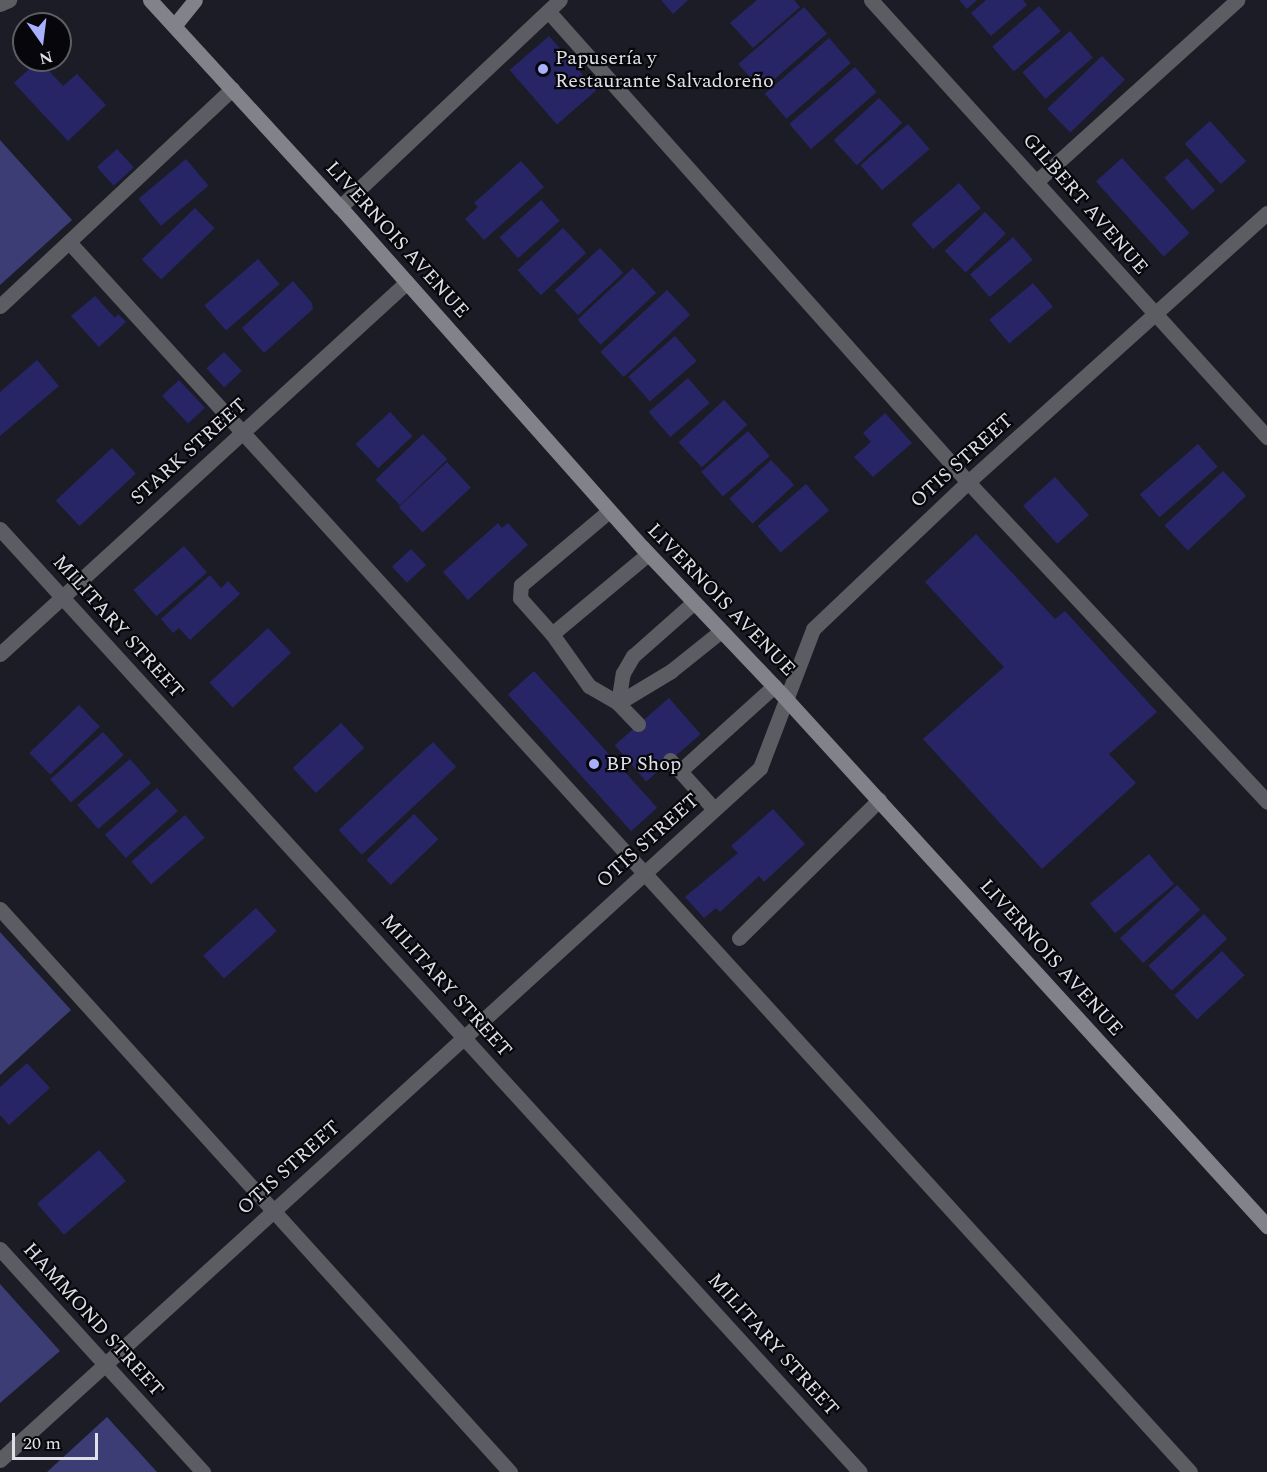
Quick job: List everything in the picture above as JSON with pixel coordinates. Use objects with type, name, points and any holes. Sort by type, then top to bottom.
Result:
[{"type":"main road","name":"LIVERNOIS AVENUE","points":[[150,0],[340,207],[648,555],[786,699],[1267,1226]]},
{"type":"main road","points":[[174,26],[195,0]]},
{"type":"street","points":[[0,4],[9,0]]},
{"type":"street","points":[[340,207],[560,0]]},
{"type":"street","name":"GILBERT AVENUE","points":[[871,0],[1267,436]]},
{"type":"street","points":[[1037,181],[1237,0]]},
{"type":"street","points":[[548,11],[968,482],[1267,802]]},
{"type":"street","points":[[0,306],[232,89]]},
{"type":"street","name":"OTIS STREET","points":[[0,1460],[760,768],[813,629],[968,482],[1267,213]]},
{"type":"street","points":[[69,242],[1190,1472]]},
{"type":"street","name":"STARK STREET","points":[[0,654],[407,282]]},
{"type":"street","points":[[609,511],[521,585],[520,598],[552,634],[589,686],[618,703],[638,724]]},
{"type":"street","name":"MILITARY STREET","points":[[0,529],[860,1472]]},
{"type":"street","points":[[552,634],[648,555]]},
{"type":"street","points":[[618,703],[623,673],[633,656],[694,602]]},
{"type":"street","points":[[618,703],[671,671],[721,631]]},
{"type":"street","points":[[714,809],[675,766],[774,686]]},
{"type":"street","points":[[739,938],[879,800]]},
{"type":"street","points":[[0,909],[510,1472]]},
{"type":"street","name":"HAMMOND STREET","points":[[0,1249],[203,1472]]},
{"type":"shaded area","points":[[0,140],[72,220],[0,285]]},
{"type":"shaded area","points":[[0,932],[71,1010],[0,1075]]},
{"type":"shaded area","points":[[0,1284],[60,1351],[0,1403]]},
{"type":"shaded area","points":[[107,1417],[157,1472],[47,1472]]},
{"type":"building","points":[[661,0],[688,0],[673,14]]},
{"type":"building","points":[[757,0],[794,0],[800,7],[753,48],[730,23]]},
{"type":"building","points":[[959,0],[977,0],[967,9]]},
{"type":"building","points":[[986,0],[1023,0],[1027,5],[991,36],[971,13]]},
{"type":"building","points":[[1039,6],[1061,31],[1014,72],[992,47]]},
{"type":"building","points":[[804,7],[827,33],[761,90],[738,64]]},
{"type":"building","points":[[1070,31],[1093,57],[1045,99],[1022,72]]},
{"type":"building","points":[[549,36],[596,90],[557,124],[510,70]]},
{"type":"building","points":[[829,38],[851,63],[786,119],[765,94]]},
{"type":"building","points":[[1102,56],[1125,80],[1070,133],[1047,109]]},
{"type":"building","points":[[855,67],[877,92],[811,149],[789,124]]},
{"type":"building","points":[[26,72],[50,72],[63,86],[77,74],[106,105],[68,141],[14,83]]},
{"type":"building","points":[[879,98],[902,123],[857,165],[834,140]]},
{"type":"building","points":[[1210,121],[1246,161],[1221,184],[1185,144]]},
{"type":"building","points":[[908,124],[930,149],[882,190],[860,165]]},
{"type":"building","points":[[117,149],[134,168],[114,186],[97,167]]},
{"type":"building","points":[[1122,158],[1190,233],[1164,256],[1096,181]]},
{"type":"building","points":[[1187,158],[1215,190],[1193,210],[1164,178]]},
{"type":"building","points":[[186,159],[208,186],[161,226],[139,199]]},
{"type":"building","points":[[521,161],[544,187],[484,240],[465,219],[478,207],[474,203]]},
{"type":"building","points":[[959,183],[981,208],[933,249],[911,224]]},
{"type":"building","points":[[541,200],[560,221],[518,258],[499,237]]},
{"type":"building","points":[[195,208],[214,228],[161,280],[142,259]]},
{"type":"building","points":[[985,212],[1006,234],[966,272],[945,251]]},
{"type":"building","points":[[563,228],[586,253],[541,295],[518,270]]},
{"type":"building","points":[[1013,237],[1033,260],[990,297],[970,274]]},
{"type":"building","points":[[600,248],[623,273],[578,315],[555,290]]},
{"type":"building","points":[[258,259],[280,284],[226,330],[204,306]]},
{"type":"building","points":[[633,268],[656,293],[601,345],[577,320]]},
{"type":"building","points":[[293,281],[312,303],[313,309],[264,353],[242,328]]},
{"type":"building","points":[[1033,283],[1053,307],[1009,343],[989,320]]},
{"type":"building","points":[[667,290],[690,315],[624,377],[600,352]]},
{"type":"building","points":[[95,296],[115,318],[118,314],[126,322],[99,347],[71,316]]},
{"type":"building","points":[[675,336],[697,361],[650,402],[628,377]]},
{"type":"building","points":[[224,352],[242,371],[224,387],[206,368]]},
{"type":"building","points":[[37,360],[59,386],[0,436],[0,392]]},
{"type":"building","points":[[688,378],[710,403],[670,437],[649,412]]},
{"type":"building","points":[[179,380],[205,408],[188,423],[162,396]]},
{"type":"building","points":[[724,400],[747,425],[702,467],[679,442]]},
{"type":"building","points":[[390,412],[413,436],[378,468],[356,444]]},
{"type":"building","points":[[885,413],[912,443],[873,477],[854,457],[871,442],[863,433]]},
{"type":"building","points":[[748,431],[770,456],[723,497],[701,472]]},
{"type":"building","points":[[423,434],[447,459],[400,505],[376,480]]},
{"type":"building","points":[[1198,444],[1218,467],[1160,517],[1140,495]]},
{"type":"building","points":[[112,448],[136,474],[80,526],[56,501]]},
{"type":"building","points":[[771,460],[794,485],[753,524],[729,499]]},
{"type":"building","points":[[447,462],[471,488],[423,533],[399,507]]},
{"type":"building","points":[[1223,471],[1246,496],[1188,550],[1164,526]]},
{"type":"building","points":[[1055,477],[1089,515],[1057,544],[1023,506]]},
{"type":"building","points":[[806,484],[829,510],[781,552],[758,526]]},
{"type":"building","points":[[498,523],[502,528],[508,523],[528,545],[468,600],[443,572]]},
{"type":"building","points":[[976,534],[1055,619],[1065,611],[1157,712],[1109,754],[1136,783],[1042,869],[923,739],[1004,667],[925,582]]},
{"type":"building","points":[[184,546],[207,572],[156,616],[133,590]]},
{"type":"building","points":[[411,549],[426,565],[407,583],[392,567]]},
{"type":"building","points":[[210,575],[221,588],[228,581],[240,594],[190,640],[179,628],[173,633],[161,619]]},
{"type":"building","points":[[268,628],[291,653],[233,707],[209,683]]},
{"type":"building","points":[[534,671],[657,808],[631,831],[508,694]]},
{"type":"building","points":[[669,698],[700,734],[646,781],[615,745]]},
{"type":"building","points":[[79,705],[100,727],[50,775],[29,753]]},
{"type":"building","points":[[341,723],[364,748],[316,793],[293,768]]},
{"type":"building","points":[[103,732],[124,755],[71,803],[50,780]]},
{"type":"building","points":[[433,742],[456,767],[362,855],[339,830]]},
{"type":"building","points":[[130,759],[151,783],[98,829],[77,805]]},
{"type":"building","points":[[157,788],[178,811],[126,858],[105,835]]},
{"type":"building","points":[[773,809],[805,844],[764,882],[759,876],[720,912],[716,908],[704,918],[685,897],[738,853],[731,846]]},
{"type":"building","points":[[414,814],[438,839],[391,885],[367,860]]},
{"type":"building","points":[[185,815],[205,838],[151,884],[131,862]]},
{"type":"building","points":[[1149,854],[1174,884],[1115,933],[1090,903]]},
{"type":"building","points":[[1177,885],[1200,910],[1143,963],[1120,938]]},
{"type":"building","points":[[256,908],[277,931],[224,979],[203,956]]},
{"type":"building","points":[[1204,914],[1227,939],[1172,991],[1148,966]]},
{"type":"building","points":[[1222,951],[1245,975],[1197,1019],[1174,995]]},
{"type":"building","points":[[27,1063],[50,1088],[9,1125],[0,1115],[0,1087]]},
{"type":"building","points":[[99,1150],[126,1181],[64,1235],[37,1204]]},
{"type":"place","name":"Papusería y Restaurante Salvadoreño","points":[[543,69]]},
{"type":"place","name":"BP Shop","points":[[594,764]]}]
